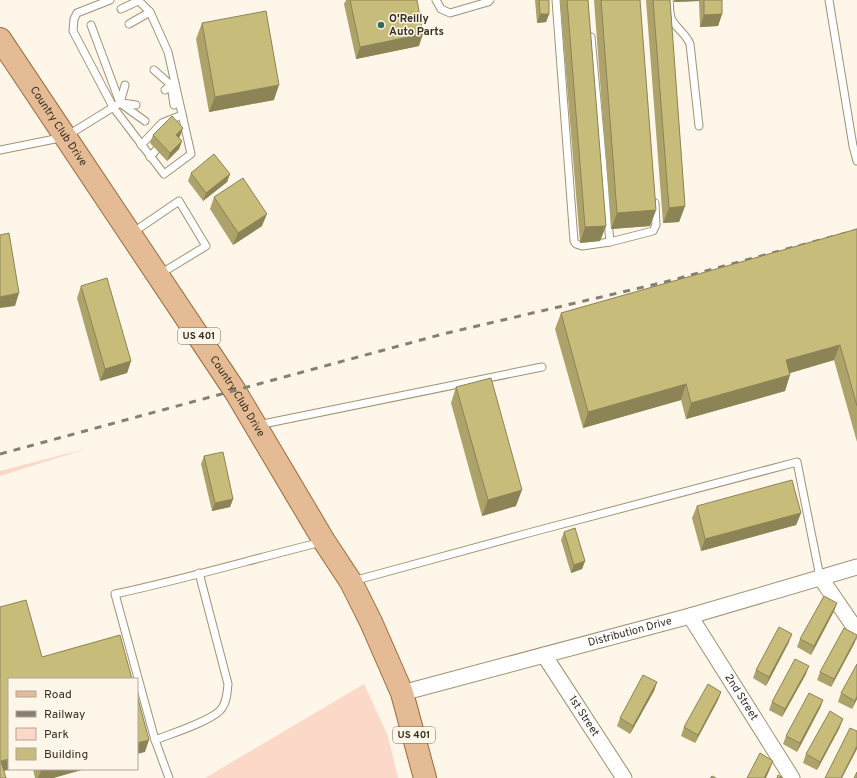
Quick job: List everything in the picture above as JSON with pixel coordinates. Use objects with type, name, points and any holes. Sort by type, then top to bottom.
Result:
[{"type":"main road","name":"Country Club Drive","points":[[6,51],[235,390],[324,541],[351,582],[371,622],[402,693],[426,778]]},
{"type":"street","name":"Distribution Drive","points":[[402,693],[690,616],[857,567]]},
{"type":"street","points":[[820,577],[857,631]]},
{"type":"street","name":"2nd Street","points":[[690,616],[792,778]]},
{"type":"street","name":"1st Street","points":[[544,654],[624,778]]},
{"type":"lane","points":[[110,0],[77,13],[74,19],[72,31],[113,107],[164,174],[191,154],[182,128],[182,115],[170,86],[154,70]]},
{"type":"lane","points":[[121,9],[138,0],[150,12],[168,52],[170,86],[174,105]]},
{"type":"lane","points":[[436,0],[441,9],[450,13],[488,2],[490,0]]},
{"type":"lane","points":[[556,0],[574,241],[576,244],[582,246],[610,242],[653,231],[656,225],[654,194]]},
{"type":"lane","points":[[669,0],[670,15],[672,20],[687,37],[690,44],[699,126]]},
{"type":"lane","points":[[828,0],[853,146],[857,161]]},
{"type":"lane","points":[[130,24],[150,12]]},
{"type":"lane","points":[[91,25],[120,102],[145,121]]},
{"type":"lane","points":[[590,31],[610,242]]},
{"type":"lane","points":[[101,39],[120,102]]},
{"type":"lane","points":[[0,150],[65,137],[120,102],[125,85]]},
{"type":"lane","points":[[120,102],[136,105]]},
{"type":"lane","points":[[141,145],[162,123],[182,115]]},
{"type":"lane","points":[[150,157],[156,150]]},
{"type":"lane","points":[[131,234],[179,201],[206,246],[158,275]]},
{"type":"lane","points":[[256,425],[542,367]]},
{"type":"lane","points":[[351,582],[797,462],[820,577]]},
{"type":"lane","points":[[168,778],[115,594],[166,583],[324,541]]},
{"type":"lane","points":[[156,740],[212,717],[222,709],[227,698],[228,684],[199,573]]},
{"type":"green space","points":[[89,448],[0,476],[0,471]]},
{"type":"green space","points":[[364,684],[388,736],[398,778],[205,778]]},
{"type":"building","points":[[350,0],[417,0],[423,34],[360,47]]},
{"type":"building","points":[[539,0],[549,0],[549,14],[540,14]]},
{"type":"building","points":[[567,0],[588,0],[606,226],[585,227]]},
{"type":"building","points":[[601,0],[640,0],[656,210],[617,213]]},
{"type":"building","points":[[653,0],[670,0],[685,206],[669,208]]},
{"type":"building","points":[[704,0],[722,0],[722,14],[704,15]]},
{"type":"building","points":[[266,11],[279,85],[215,97],[202,23]]},
{"type":"building","points":[[172,116],[183,128],[176,135],[182,141],[170,153],[153,135]]},
{"type":"building","points":[[214,154],[230,174],[206,193],[191,173]]},
{"type":"building","points":[[243,178],[267,214],[238,233],[214,197]]},
{"type":"building","points":[[857,229],[857,406],[840,345],[786,360],[790,375],[691,403],[686,384],[588,412],[561,313]]},
{"type":"building","points":[[9,233],[19,293],[0,297],[0,235]]},
{"type":"building","points":[[107,278],[131,361],[105,369],[81,286]]},
{"type":"building","points":[[491,378],[522,490],[488,500],[456,387]]},
{"type":"building","points":[[223,452],[233,499],[215,503],[204,456]]},
{"type":"building","points":[[792,480],[801,513],[705,539],[697,506]]},
{"type":"building","points":[[575,528],[585,561],[574,565],[564,532]]},
{"type":"building","points":[[824,596],[837,603],[814,646],[800,639]]},
{"type":"building","points":[[26,600],[42,657],[120,635],[132,678],[8,678],[8,759],[1,761],[6,778],[0,778],[0,607]]},
{"type":"building","points":[[779,627],[792,634],[769,677],[756,670]]},
{"type":"building","points":[[844,628],[857,636],[834,679],[820,672]]},
{"type":"building","points":[[795,659],[809,666],[785,709],[772,702]]},
{"type":"building","points":[[857,664],[857,696],[855,701],[841,693]]},
{"type":"building","points":[[643,675],[657,682],[633,726],[620,718]]},
{"type":"building","points":[[708,684],[721,692],[698,735],[684,727]]},
{"type":"building","points":[[809,693],[823,700],[800,743],[786,736]]},
{"type":"building","points":[[138,699],[149,740],[138,743]]},
{"type":"building","points":[[830,711],[843,719],[820,762],[806,754]]},
{"type":"building","points":[[850,728],[857,731],[857,746],[841,778],[825,778]]},
{"type":"building","points":[[760,753],[773,761],[764,778],[747,778]]},
{"type":"railway","points":[[0,454],[443,334],[665,282],[857,230]]},
{"type":"place","name":"O'Reilly Auto Parts","points":[[381,25]]}]
